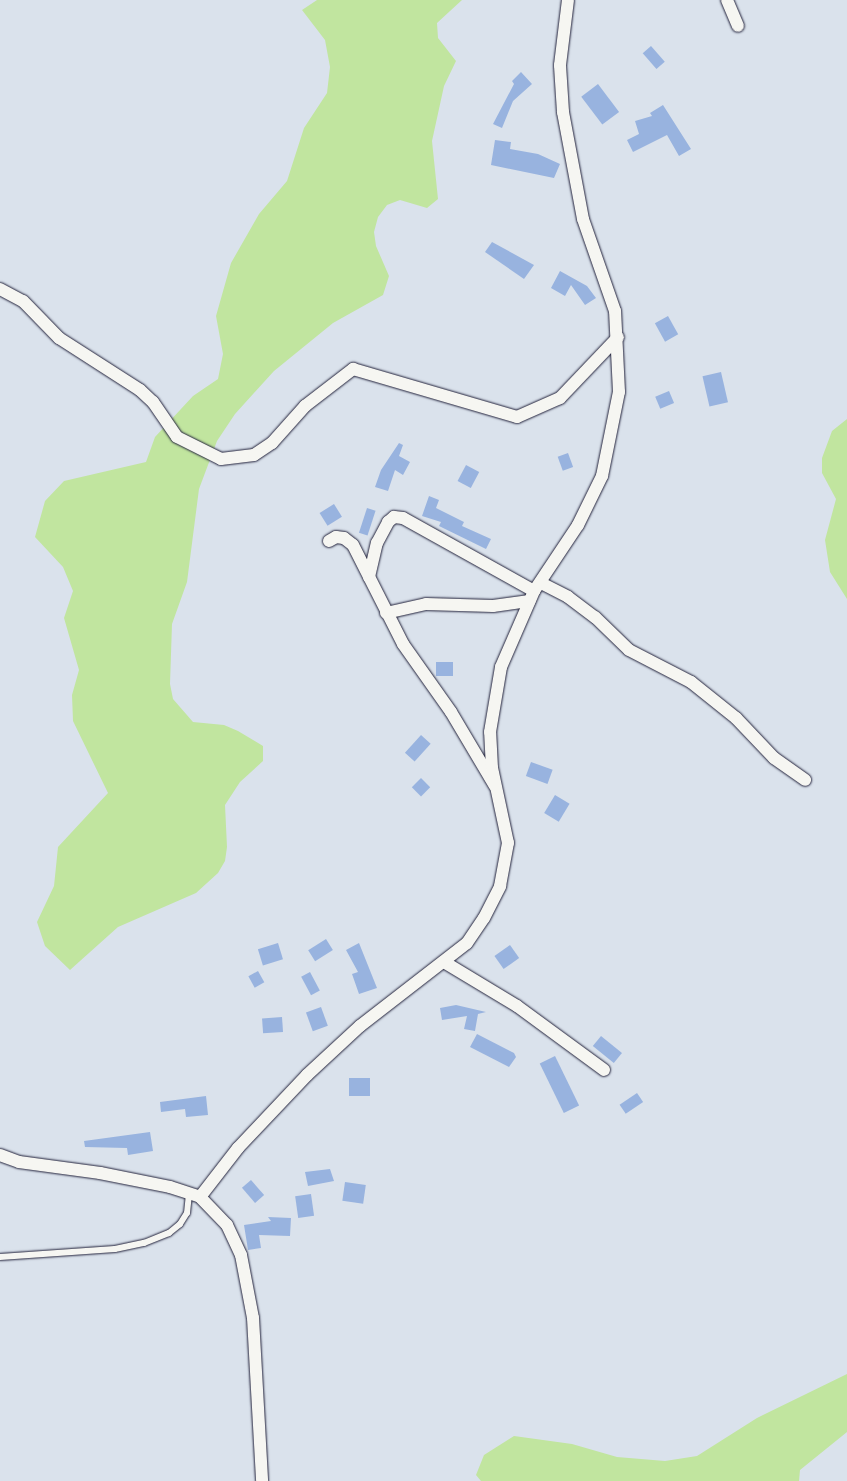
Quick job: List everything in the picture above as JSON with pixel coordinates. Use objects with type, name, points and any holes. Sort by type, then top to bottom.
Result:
[{"type":"street","points":[[195,1195],[307,1075],[360,1026],[467,943],[484,918],[500,886],[508,843],[497,789],[490,732],[493,703],[501,667],[535,592],[578,525],[602,476],[619,392],[618,337],[612,302],[583,219],[563,112],[560,66],[568,0]]},
{"type":"street","points":[[727,0],[738,26]]},
{"type":"street","points":[[0,289],[22,301],[60,338],[140,390],[153,402],[177,437],[221,459],[254,455],[272,443],[305,406],[353,369],[517,417],[560,398],[618,337]]},
{"type":"street","points":[[370,580],[368,569],[377,543],[388,522],[394,517],[403,518],[535,592],[568,597],[595,617],[629,650],[691,682],[736,718],[774,758],[805,780]]},
{"type":"street","points":[[329,541],[344,538],[352,545],[386,613],[497,789]]},
{"type":"street","points":[[386,613],[426,604],[493,606],[535,592]]},
{"type":"street","points":[[444,962],[517,1006],[604,1070]]},
{"type":"street","points":[[0,1155],[19,1162],[100,1173],[195,1195],[227,1225],[241,1255],[254,1318],[262,1481]]},
{"type":"lane","points":[[0,1257],[115,1249],[144,1243],[169,1233],[180,1224],[195,1195]]},
{"type":"green space","points":[[317,0],[462,0],[437,23],[438,38],[456,61],[444,86],[432,141],[438,199],[427,208],[400,200],[387,205],[378,217],[374,232],[376,246],[389,276],[383,295],[333,323],[274,371],[235,414],[217,441],[199,489],[187,582],[172,624],[170,684],[173,699],[193,722],[224,725],[238,731],[263,746],[263,761],[240,782],[225,805],[227,847],[225,861],[218,873],[196,893],[118,927],[70,970],[45,946],[37,922],[54,886],[58,847],[108,793],[73,721],[72,695],[79,670],[64,618],[73,591],[63,567],[35,537],[45,501],[64,481],[146,462],[155,437],[193,396],[218,379],[223,354],[216,316],[231,263],[259,214],[287,181],[304,128],[327,93],[330,67],[325,40],[302,10]]},
{"type":"green space","points":[[847,419],[847,599],[830,572],[825,540],[836,499],[822,473],[822,458],[832,431]]},
{"type":"green space","points":[[847,1374],[847,1432],[800,1470],[799,1481],[481,1481],[476,1475],[484,1455],[514,1436],[572,1444],[617,1457],[665,1461],[697,1456],[757,1418]]},
{"type":"building","points":[[651,46],[665,62],[656,69],[643,53]]},
{"type":"building","points":[[521,72],[532,84],[513,101],[502,128],[493,124],[514,84],[512,81]]},
{"type":"building","points":[[598,84],[619,112],[602,125],[581,97]]},
{"type":"building","points":[[663,105],[691,149],[679,156],[667,135],[633,152],[627,140],[639,134],[635,121],[652,116],[650,113]]},
{"type":"building","points":[[495,140],[511,142],[510,149],[538,154],[560,164],[554,178],[491,165]]},
{"type":"building","points":[[492,242],[534,265],[524,279],[485,252]]},
{"type":"building","points":[[560,271],[587,286],[596,298],[585,305],[571,285],[565,296],[551,288]]},
{"type":"building","points":[[668,316],[678,334],[665,342],[655,323]]},
{"type":"building","points":[[721,372],[728,402],[709,406],[702,376]]},
{"type":"building","points":[[669,391],[674,403],[660,409],[655,397]]},
{"type":"building","points":[[399,443],[403,445],[399,456],[410,462],[403,475],[395,470],[388,491],[375,487],[381,470]]},
{"type":"building","points":[[568,453],[573,467],[563,471],[558,457]]},
{"type":"building","points":[[466,465],[479,472],[471,488],[458,481]]},
{"type":"building","points":[[429,496],[439,500],[436,508],[464,522],[462,526],[491,539],[486,549],[439,526],[441,522],[422,516]]},
{"type":"building","points":[[334,504],[342,517],[328,526],[320,513]]},
{"type":"building","points":[[367,508],[376,511],[368,536],[359,533]]},
{"type":"building","points":[[436,662],[453,662],[453,676],[436,676]]},
{"type":"building","points":[[421,735],[431,744],[415,762],[405,753]]},
{"type":"building","points":[[531,762],[553,770],[547,784],[526,776]]},
{"type":"building","points":[[421,778],[430,787],[421,796],[412,787]]},
{"type":"building","points":[[555,795],[570,804],[559,822],[544,813]]},
{"type":"building","points":[[326,939],[333,950],[315,961],[308,950]]},
{"type":"building","points":[[278,943],[283,959],[263,965],[258,949]]},
{"type":"building","points":[[359,943],[377,988],[359,994],[352,974],[358,972],[346,950]]},
{"type":"building","points":[[510,945],[519,958],[504,969],[494,956]]},
{"type":"building","points":[[258,971],[264,982],[255,988],[248,976]]},
{"type":"building","points":[[310,972],[320,991],[311,995],[301,977]]},
{"type":"building","points":[[456,1005],[486,1012],[478,1014],[475,1031],[464,1029],[467,1016],[442,1020],[440,1008]]},
{"type":"building","points":[[321,1007],[328,1026],[313,1031],[306,1012]]},
{"type":"building","points":[[282,1017],[283,1032],[263,1033],[262,1018]]},
{"type":"building","points":[[477,1034],[514,1053],[516,1057],[509,1067],[470,1047]]},
{"type":"building","points":[[601,1036],[622,1053],[614,1063],[593,1046]]},
{"type":"building","points":[[555,1056],[579,1105],[564,1113],[540,1063]]},
{"type":"building","points":[[349,1078],[370,1078],[370,1096],[349,1096]]},
{"type":"building","points":[[637,1093],[643,1102],[626,1114],[620,1105]]},
{"type":"building","points":[[206,1096],[208,1115],[186,1117],[185,1109],[161,1112],[160,1102]]},
{"type":"building","points":[[150,1132],[153,1151],[128,1155],[127,1148],[85,1147],[84,1141]]},
{"type":"building","points":[[330,1169],[334,1181],[308,1186],[305,1172]]},
{"type":"building","points":[[251,1180],[264,1195],[255,1203],[242,1188]]},
{"type":"building","points":[[345,1182],[366,1185],[363,1204],[342,1201]]},
{"type":"building","points":[[311,1194],[314,1216],[298,1218],[295,1196]]},
{"type":"building","points":[[268,1217],[291,1218],[290,1236],[259,1235],[261,1248],[248,1250],[244,1225],[271,1221]]}]
